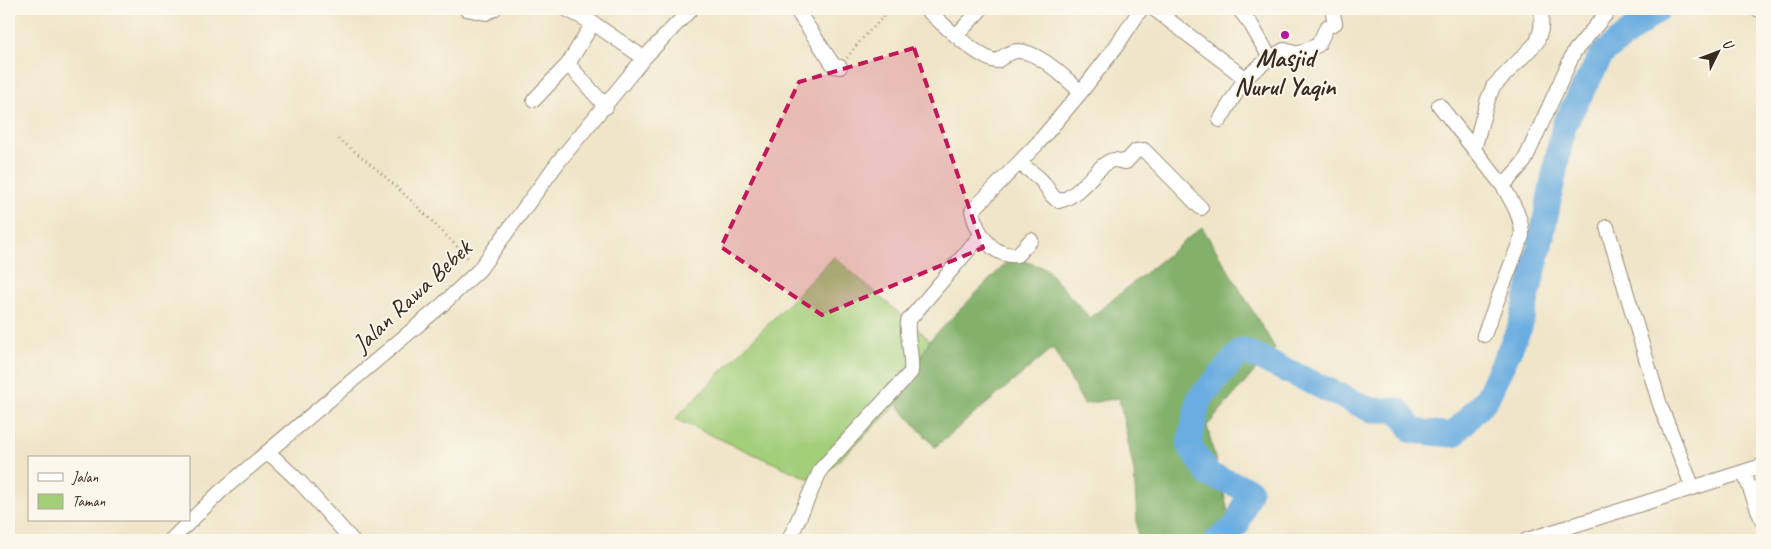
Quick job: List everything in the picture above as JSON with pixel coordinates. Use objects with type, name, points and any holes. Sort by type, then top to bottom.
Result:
[{"type":"street","points":[[466,9],[486,13],[494,9]]},
{"type":"street","points":[[566,9],[593,24],[644,58]]},
{"type":"street","name":"Jalan Rawa Bebek","points":[[190,521],[221,491],[442,306],[479,270],[559,161],[606,107],[644,58],[691,9]]},
{"type":"street","points":[[796,9],[834,66],[840,67]]},
{"type":"street","points":[[926,9],[956,36],[992,61],[997,61],[1019,51],[1032,55],[1048,64],[1081,92]]},
{"type":"street","points":[[956,36],[982,9]]},
{"type":"street","points":[[1154,9],[1246,78]]},
{"type":"street","points":[[1239,9],[1252,26],[1270,58]]},
{"type":"street","points":[[1220,120],[1246,78],[1270,58],[1284,50],[1298,54],[1316,47],[1327,27],[1334,25],[1333,14],[1335,9]]},
{"type":"street","points":[[1474,149],[1488,99],[1493,88],[1537,42],[1541,29],[1542,9]]},
{"type":"street","points":[[1503,186],[1524,162],[1574,52],[1610,9]]},
{"type":"street","points":[[1757,9],[1762,10]]},
{"type":"street","points":[[1031,240],[1017,255],[1008,256],[996,252],[981,236],[972,211],[1019,163],[1081,92],[1114,48],[1137,10]]},
{"type":"street","points":[[534,100],[568,64],[593,24]]},
{"type":"street","points":[[568,64],[606,107]]},
{"type":"street","points":[[1439,105],[1503,186],[1522,225],[1522,236],[1484,336]]},
{"type":"street","points":[[1019,163],[1040,179],[1052,196],[1059,201],[1083,187],[1109,162],[1114,160],[1126,162],[1136,152],[1144,150],[1202,208]]},
{"type":"street","points":[[1607,227],[1660,405],[1693,488]]},
{"type":"street","points":[[789,540],[821,469],[912,372],[907,330],[908,321],[981,236]]},
{"type":"street","points":[[268,452],[300,482],[352,540]]},
{"type":"street","points":[[1527,540],[1762,466]]},
{"type":"street","points":[[1744,473],[1762,520]]},
{"type":"street","name":"Jalan Rawa Bebek","points":[[171,540],[189,522]]},
{"type":"path","points":[[840,67],[861,40],[891,9]]},
{"type":"path","points":[[338,138],[411,199],[479,270]]},
{"type":"highlighted area","points":[[914,48],[983,248],[822,315],[721,247],[799,82]]},
{"type":"green space","points":[[1202,227],[1275,348],[1207,426],[1228,511],[1242,540],[1136,540],[1138,538],[1134,471],[1119,398],[1084,404],[1053,348],[935,447],[897,405],[930,340],[1012,257],[1045,268],[1090,318]]},
{"type":"green space","points":[[834,257],[930,340],[897,405],[816,482],[675,419]]},
{"type":"waterway","points":[[1217,540],[1237,525],[1250,490],[1209,475],[1189,445],[1199,399],[1242,350],[1371,410],[1398,410],[1413,431],[1453,435],[1487,398],[1520,327],[1540,245],[1564,125],[1602,54],[1659,9]]},
{"type":"place","name":"Masjid Nurul Yaqin","points":[[1285,35]]}]
